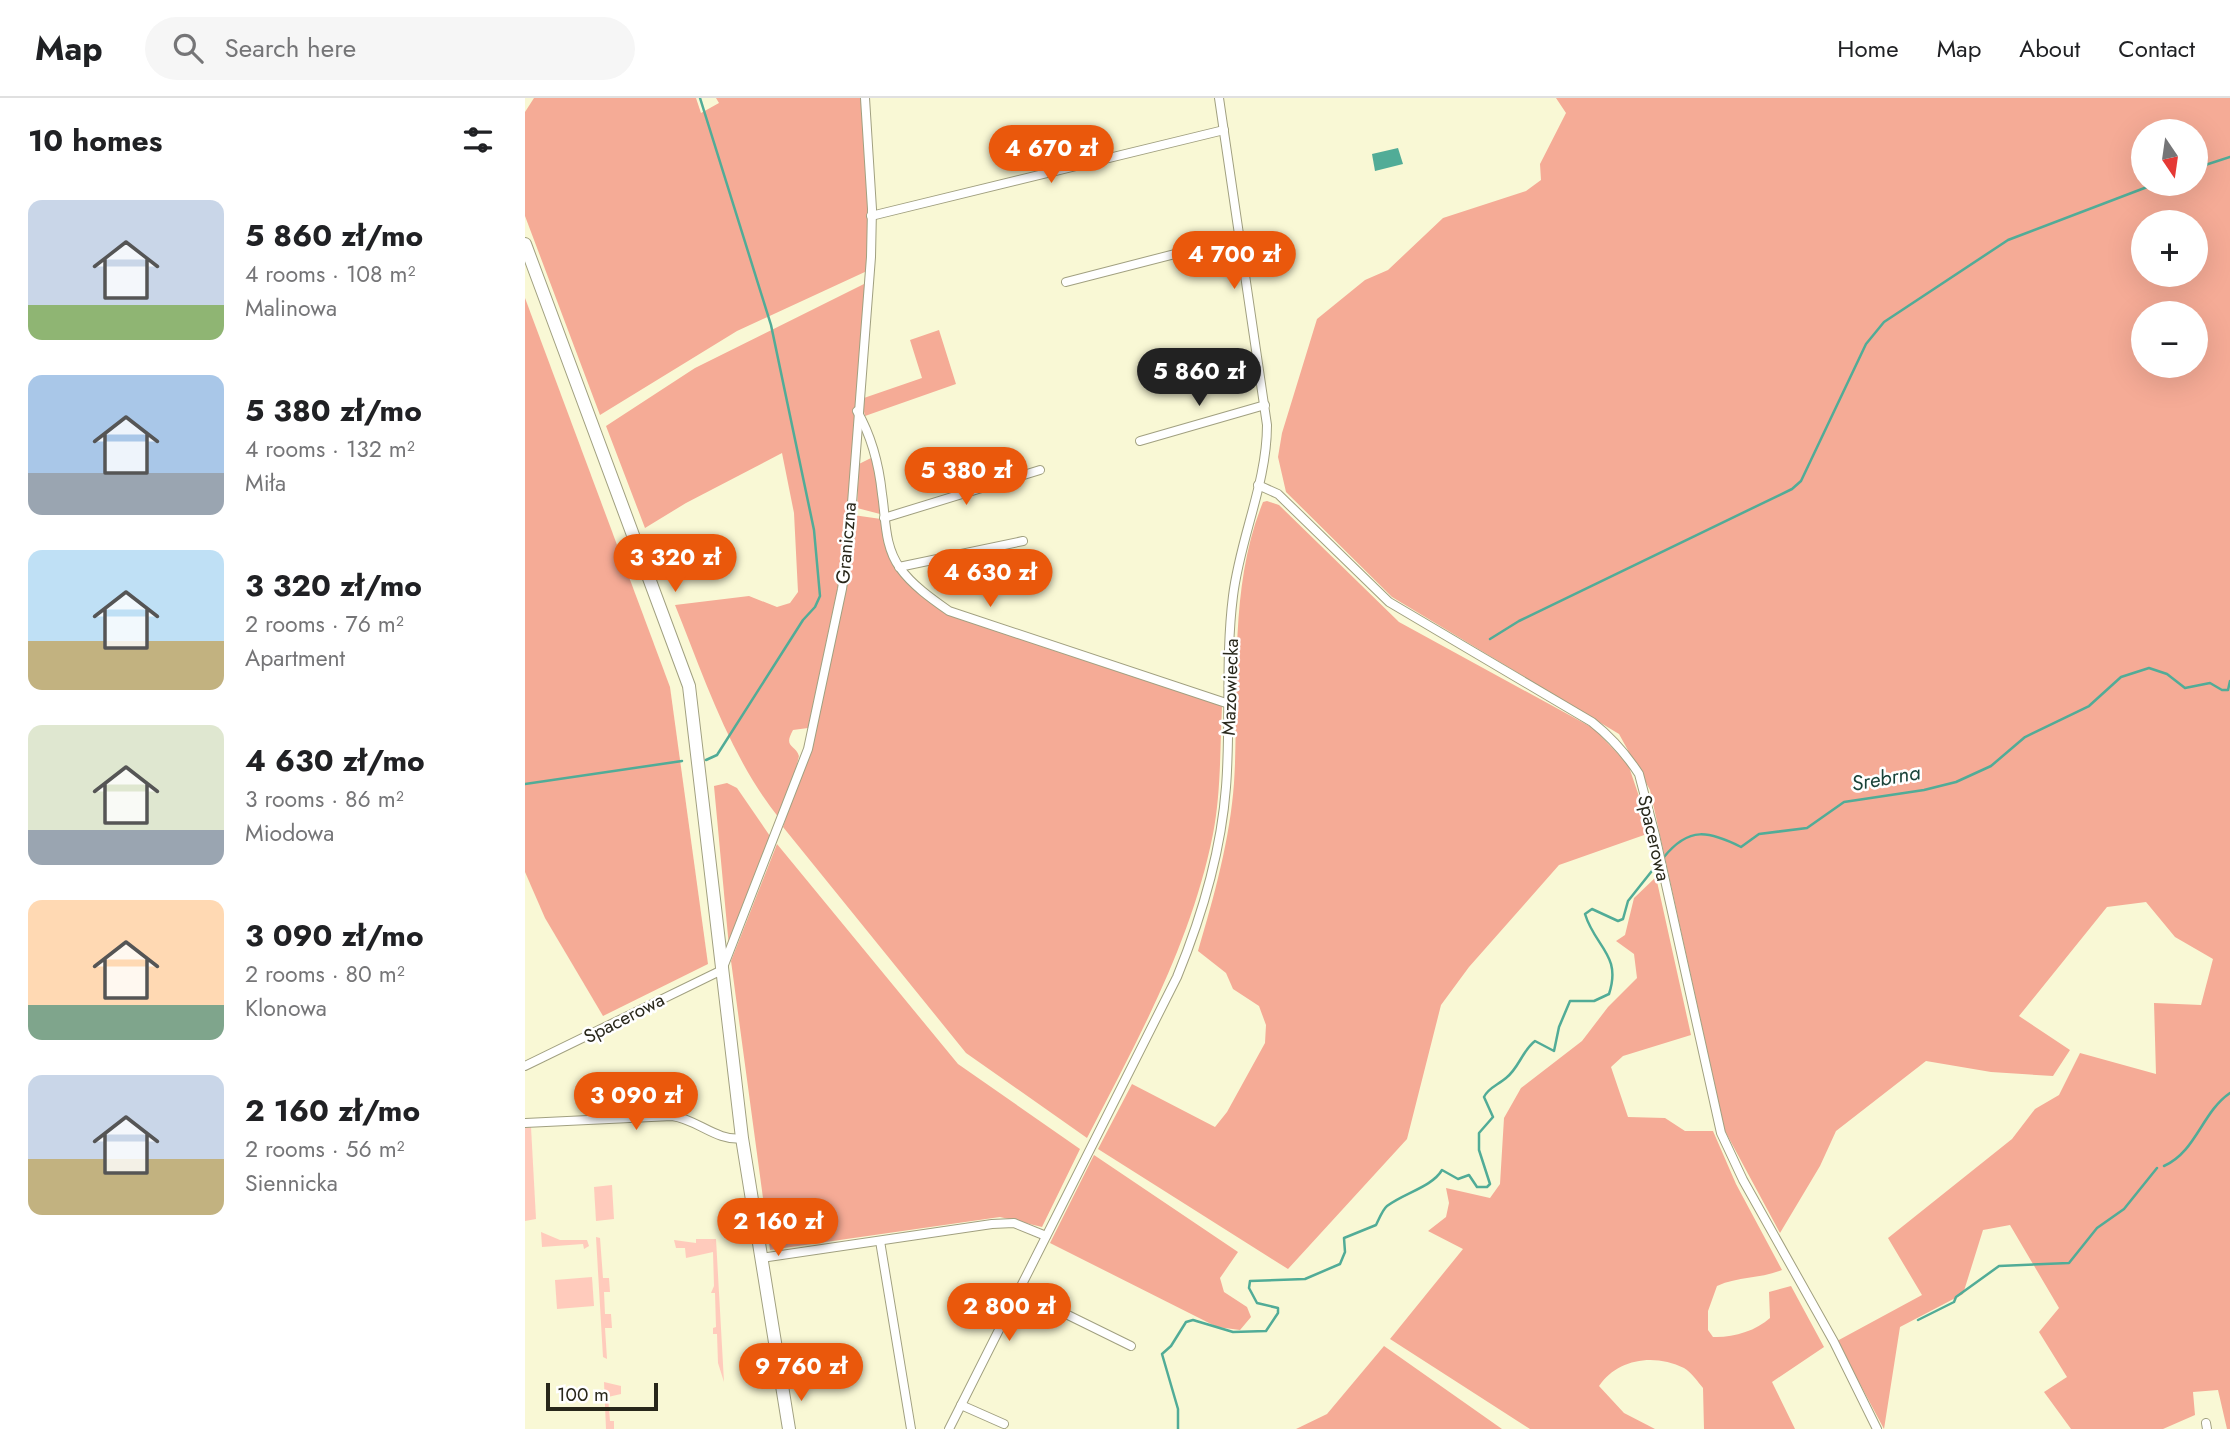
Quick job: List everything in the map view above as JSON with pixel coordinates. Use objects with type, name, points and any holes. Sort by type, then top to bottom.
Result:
[{"type":"main road","points":[[525,244],[686,673],[693,708],[742,1138],[753,1192],[789,1429]]},
{"type":"street","name":"Graniczna","points":[[722,970],[808,749],[842,589],[868,316],[871,216],[865,98]]},
{"type":"street","name":"Mazowiecka","points":[[949,1429],[1177,977],[1200,917],[1220,835],[1233,599],[1243,541],[1267,439],[1265,405],[1219,98]]},
{"type":"street","points":[[871,216],[1224,130]]},
{"type":"street","points":[[1066,282],[1241,237]]},
{"type":"street","points":[[1140,441],[1265,405]]},
{"type":"street","points":[[857,411],[869,433],[878,466],[888,543],[899,567],[949,611],[1229,704]]},
{"type":"street","points":[[884,518],[1040,471]]},
{"type":"street","name":"Spacerowa","points":[[1258,485],[1278,494],[1389,602],[1592,722],[1610,736],[1639,774],[1721,1133],[1743,1180],[1837,1349],[1877,1429]]},
{"type":"street","points":[[899,567],[1023,541]]},
{"type":"street","name":"Spacerowa","points":[[525,1066],[722,970]]},
{"type":"street","points":[[525,1123],[667,1116],[691,1121],[729,1139],[742,1138]]},
{"type":"street","points":[[761,1258],[1014,1223],[1044,1240]]},
{"type":"street","points":[[880,1241],[912,1429]]},
{"type":"street","points":[[1019,1291],[1131,1346]]},
{"type":"street","points":[[961,1405],[1005,1424]]},
{"type":"shaded area","points":[[534,98],[696,98],[701,113],[719,103],[716,98],[862,98],[868,214],[867,271],[737,331],[600,415],[525,216],[525,112]]},
{"type":"shaded area","points":[[1556,98],[2230,98],[2230,1429],[2227,1429],[2218,1390],[2193,1392],[2195,1415],[2163,1429],[2071,1429],[2044,1392],[2067,1377],[2039,1332],[2059,1308],[2010,1225],[1983,1230],[1963,1294],[1900,1327],[1884,1429],[1837,1341],[1922,1295],[1888,1238],[2012,1139],[2035,1109],[2059,1095],[2080,1053],[2156,1074],[2154,1003],[2201,1005],[2213,959],[2175,937],[2146,902],[2107,907],[2019,1016],[2070,1050],[2053,1076],[1991,1072],[1926,1061],[1836,1131],[1820,1166],[1780,1233],[1725,1131],[1650,790],[1619,734],[1392,597],[1286,492],[1278,457],[1282,433],[1317,319],[1365,280],[1388,270],[1443,218],[1526,191],[1541,180],[1540,164],[1566,113]]},
{"type":"shaded area","points":[[868,282],[843,563],[808,728],[793,730],[789,740],[799,756],[790,793],[779,818],[732,743],[675,605],[749,596],[777,607],[790,603],[798,592],[794,513],[782,453],[686,503],[645,528],[606,426],[695,368]]},
{"type":"shaded area","points":[[525,298],[670,687],[708,964],[603,1016],[545,918],[525,872]]},
{"type":"shaded area","points":[[939,330],[956,384],[865,416],[861,399],[922,378],[910,340]]},
{"type":"shaded area","points":[[873,457],[880,489],[880,514],[857,508],[859,464]]},
{"type":"shaded area","points":[[1263,502],[1279,505],[1399,622],[1593,728],[1628,764],[1644,811],[1647,834],[1559,865],[1469,967],[1441,1005],[1407,1139],[1288,1269],[1098,1149],[1132,1084],[1215,1127],[1227,1112],[1265,1043],[1266,1025],[1259,1006],[1233,989],[1226,973],[1198,951],[1221,868],[1232,804],[1237,641],[1244,570]]},
{"type":"shaded area","points":[[853,515],[881,519],[892,559],[930,600],[1043,647],[1222,706],[1216,818],[1191,914],[1161,990],[1087,1138],[966,1053],[783,827],[816,722]]},
{"type":"shaded area","points":[[727,783],[737,788],[772,839],[729,947],[714,786]]},
{"type":"shaded area","points":[[777,844],[958,1064],[1080,1149],[1042,1227],[1000,1217],[770,1250],[731,961]]},
{"type":"shaded area","points":[[1656,877],[1691,1035],[1623,1056],[1611,1067],[1628,1117],[1665,1118],[1685,1131],[1713,1131],[1736,1184],[1782,1270],[1717,1286],[1708,1311],[1708,1330],[1713,1337],[1743,1333],[1758,1327],[1770,1318],[1769,1292],[1791,1286],[1824,1347],[1772,1382],[1795,1429],[1704,1429],[1703,1388],[1684,1368],[1672,1363],[1649,1360],[1626,1364],[1599,1386],[1624,1413],[1655,1429],[1530,1429],[1390,1339],[1463,1249],[1428,1231],[1446,1217],[1449,1203],[1446,1188],[1490,1198],[1500,1184],[1504,1118],[1521,1088],[1582,1041],[1608,1007],[1637,978],[1634,954],[1616,941],[1625,935],[1634,898]]},
{"type":"shaded area","points":[[525,1127],[531,1127],[536,1219],[525,1221]]},
{"type":"shaded area","points":[[1094,1155],[1238,1252],[1220,1278],[1224,1292],[1247,1307],[1251,1317],[1240,1330],[1217,1327],[1050,1243]]},
{"type":"shaded area","points":[[612,1185],[614,1219],[596,1221],[594,1187]]},
{"type":"shaded area","points":[[541,1232],[560,1240],[587,1240],[589,1246],[584,1249],[583,1244],[542,1247]]},
{"type":"shaded area","points":[[596,1237],[600,1238],[603,1278],[609,1278],[610,1292],[604,1292],[605,1314],[611,1314],[612,1328],[605,1328],[607,1359],[603,1357]]},
{"type":"shaded area","points":[[696,1239],[716,1239],[724,1382],[718,1363],[717,1334],[713,1334],[713,1328],[716,1327],[715,1293],[711,1293],[714,1286],[713,1252],[686,1258],[685,1248],[676,1248],[674,1240],[696,1243]]},
{"type":"shaded area","points":[[592,1277],[594,1306],[557,1309],[555,1280]]},
{"type":"shaded area","points":[[1384,1346],[1502,1429],[1296,1429],[1327,1414]]},
{"type":"shaded area","points":[[604,1382],[621,1386],[621,1394],[608,1397],[610,1421],[614,1421],[614,1429],[606,1429]]},
{"type":"water","points":[[1398,148],[1403,164],[1375,171],[1372,154]]},
{"type":"waterway","points":[[700,98],[771,325],[814,530],[820,596],[717,755],[706,760]]},
{"type":"waterway","points":[[2209,164],[2230,157]]},
{"type":"waterway","points":[[1490,639],[1519,621],[1792,489],[1801,481],[1866,344],[1884,322],[2008,240],[2131,193]]},
{"type":"waterway","name":"Srebrna","points":[[1664,857],[1673,847],[1691,836],[1700,834],[1719,837],[1741,847],[1759,834],[1807,828],[1844,802],[1924,790],[1956,782],[1991,766],[2025,737],[2089,706],[2121,677],[2149,668],[2167,674],[2185,688],[2210,683],[2222,690],[2228,690],[2230,681]]},
{"type":"waterway","points":[[525,784],[682,761]]},
{"type":"waterway","name":"Srebrna","points":[[1178,1429],[1178,1409],[1162,1354],[1171,1346],[1186,1322],[1193,1320],[1233,1332],[1266,1331],[1278,1313],[1278,1308],[1257,1303],[1249,1288],[1250,1281],[1305,1279],[1340,1264],[1345,1252],[1344,1238],[1376,1225],[1387,1206],[1432,1181],[1442,1170],[1458,1179],[1469,1175],[1477,1187],[1487,1187],[1490,1184],[1479,1150],[1479,1133],[1493,1117],[1484,1097],[1510,1074],[1535,1041],[1554,1051],[1559,1027],[1570,1001],[1594,1001],[1609,994],[1612,981],[1610,960],[1585,914],[1592,909],[1618,921],[1623,919],[1628,901],[1659,862]]},
{"type":"waterway","points":[[2164,1166],[2184,1151],[2212,1110],[2230,1093]]},
{"type":"waterway","points":[[1918,1320],[1954,1302],[1956,1297],[1999,1266],[2069,1263],[2097,1228],[2124,1209],[2157,1168]]}]
